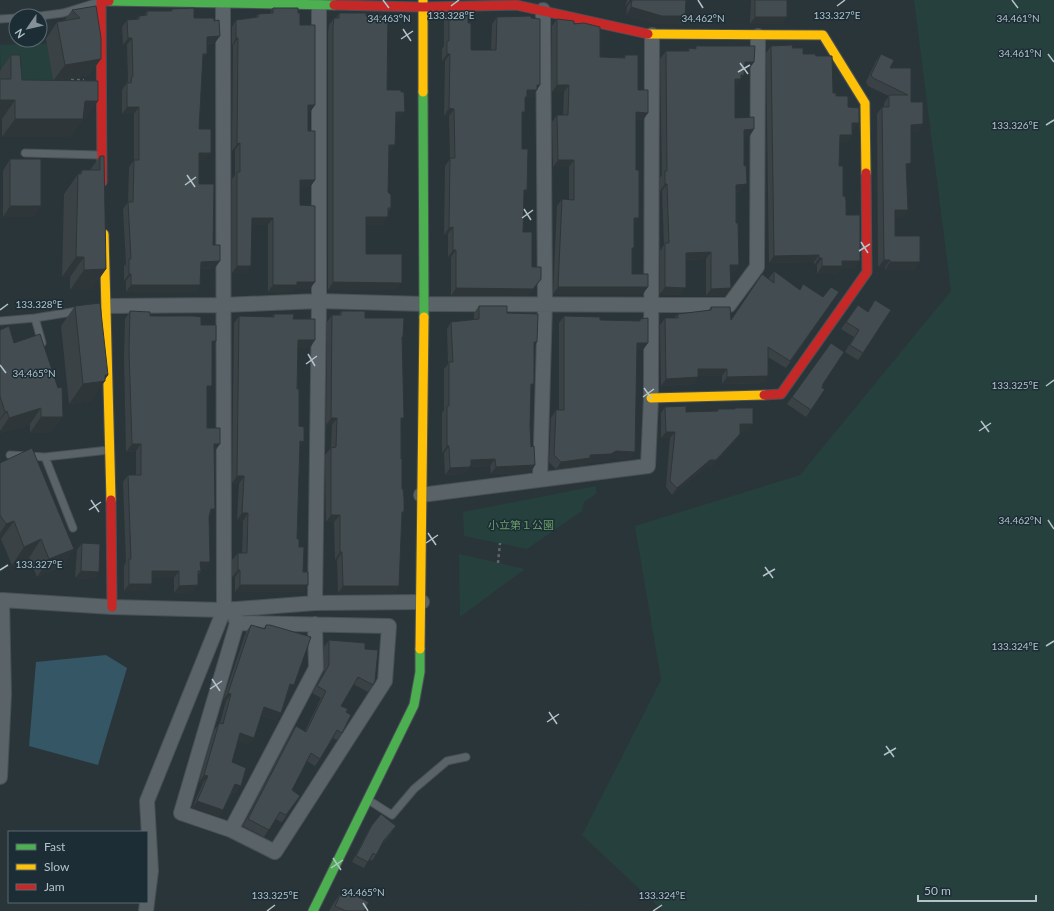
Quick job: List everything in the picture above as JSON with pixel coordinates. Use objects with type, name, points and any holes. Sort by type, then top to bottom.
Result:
[{"type":"street","points":[[102,195],[100,155],[101,1],[223,2],[319,5],[516,5],[652,35],[823,35],[865,103],[867,272],[781,394],[651,398]]},
{"type":"street","points":[[148,895],[151,871],[147,800],[228,609],[223,305],[223,2]]},
{"type":"street","points":[[313,911],[414,705],[420,672],[422,602],[421,495],[424,304],[423,4]]},
{"type":"street","points":[[315,603],[319,301],[319,5]]},
{"type":"street","points":[[540,479],[545,303],[543,10]]},
{"type":"street","points":[[421,495],[648,466],[651,398],[650,304],[652,35]]},
{"type":"street","points":[[104,306],[223,305],[319,301],[424,304],[545,303],[729,305],[757,267],[758,36]]},
{"type":"street","points":[[104,226],[104,306],[111,450],[112,607]]},
{"type":"street","points":[[0,777],[4,694],[1,597],[112,607],[228,609],[315,603],[422,602]]},
{"type":"street","points":[[228,609],[237,623],[181,813],[231,830],[275,852],[385,681],[389,626],[237,623]]},
{"type":"street","points":[[231,830],[316,668],[315,624]]},
{"type":"lane","points":[[48,15],[63,13],[101,1]]},
{"type":"lane","points":[[25,153],[100,155]]},
{"type":"lane","points":[[0,322],[86,310]]},
{"type":"lane","points":[[34,318],[43,348]]},
{"type":"lane","points":[[10,455],[45,457],[111,450]]},
{"type":"lane","points":[[45,457],[73,528]]},
{"type":"lane","points":[[368,799],[392,815],[414,789],[447,761],[466,757]]},
{"type":"path","points":[[69,72],[70,80],[91,81]]},
{"type":"path","points":[[498,563],[500,543]]},
{"type":"green space","points":[[914,0],[1054,0],[1054,911],[663,911],[582,835],[661,680],[635,526],[800,475],[951,291]]},
{"type":"green space","points":[[48,43],[60,43],[56,85],[1,81],[0,45],[8,45],[8,48],[48,48]]},
{"type":"green space","name":"小立第１公園","points":[[596,486],[596,494],[584,502],[582,511],[527,549],[464,536],[463,512]]},
{"type":"green space","name":"小立第１公園","points":[[459,554],[525,569],[460,617]]},
{"type":"water","points":[[106,655],[127,668],[98,765],[29,746],[36,662]]},
{"type":"building","points":[[632,0],[686,0],[685,16],[662,16],[631,7]]},
{"type":"building","points":[[755,0],[787,0],[787,17],[755,17]]},
{"type":"building","points":[[96,6],[101,38],[101,59],[65,65],[57,22],[80,18],[72,10]]},
{"type":"building","points":[[194,8],[194,18],[214,18],[214,21],[219,20],[220,36],[207,37],[207,54],[203,54],[199,129],[211,129],[211,153],[199,153],[199,184],[214,184],[213,245],[220,245],[220,261],[201,262],[200,285],[131,285],[131,274],[129,274],[129,259],[131,259],[128,202],[133,202],[134,160],[139,160],[139,107],[127,107],[127,83],[131,83],[133,76],[132,38],[128,38],[127,20],[139,19],[139,16],[147,15],[147,11],[172,11],[172,9]]},
{"type":"building","points":[[273,8],[298,8],[298,13],[300,13],[300,25],[315,25],[315,105],[308,105],[308,131],[315,131],[315,180],[300,180],[300,205],[315,206],[315,282],[297,282],[297,285],[273,285],[273,218],[252,218],[251,266],[237,266],[237,172],[240,172],[240,143],[237,144],[238,38],[236,38],[236,20],[258,17],[258,14],[273,13]]},
{"type":"building","points":[[449,11],[468,11],[468,23],[471,23],[471,50],[496,50],[497,17],[531,16],[531,18],[540,19],[540,85],[537,85],[537,90],[527,90],[527,97],[525,97],[525,112],[522,112],[522,149],[528,149],[527,190],[524,190],[523,232],[532,232],[532,267],[541,267],[541,279],[533,289],[456,288],[456,250],[453,250],[453,227],[449,228],[450,158],[455,158],[454,109],[449,108],[450,54],[447,54],[447,41],[449,41]]},
{"type":"building","points":[[339,13],[366,13],[366,16],[388,15],[387,90],[401,90],[401,92],[404,92],[405,112],[396,112],[395,145],[389,145],[388,192],[391,195],[391,208],[388,208],[388,217],[366,217],[366,254],[402,254],[402,283],[333,282],[333,26],[334,18],[339,18]]},
{"type":"building","points":[[557,19],[574,21],[574,24],[584,23],[600,27],[600,57],[625,58],[625,55],[638,55],[638,90],[648,90],[648,113],[636,112],[636,170],[639,170],[639,218],[634,218],[632,274],[648,274],[648,287],[558,287],[562,199],[574,200],[574,160],[558,160],[557,115],[568,115],[569,85],[557,85]]},
{"type":"building","points":[[793,45],[792,48],[803,48],[803,54],[832,56],[833,93],[836,93],[836,96],[848,96],[848,107],[859,108],[859,123],[852,123],[852,135],[840,135],[839,166],[843,166],[843,196],[845,196],[846,201],[846,215],[860,215],[860,261],[842,261],[842,266],[822,266],[822,258],[819,258],[819,255],[774,256],[771,46]]},
{"type":"building","points":[[696,46],[755,46],[754,62],[745,62],[744,75],[741,75],[741,79],[735,79],[735,118],[754,117],[754,129],[744,130],[744,166],[746,165],[747,184],[736,185],[736,223],[738,223],[739,265],[730,265],[731,288],[711,289],[711,252],[686,253],[686,288],[665,287],[665,243],[669,243],[667,184],[665,184],[665,171],[667,171],[666,51],[689,51],[689,48],[696,49]]},
{"type":"building","points":[[881,54],[894,60],[890,68],[911,68],[911,102],[923,102],[923,124],[911,125],[911,163],[906,164],[908,210],[895,210],[895,236],[920,236],[920,262],[890,262],[890,260],[884,260],[882,107],[889,107],[889,95],[908,95],[873,78],[871,75]]},
{"type":"building","points":[[11,55],[20,55],[22,80],[98,81],[98,101],[85,101],[83,119],[15,119],[15,100],[0,100],[0,79],[11,79]]},
{"type":"building","points":[[100,156],[104,156],[106,269],[84,270],[84,257],[76,257],[78,174],[81,174],[82,170],[100,170]]},
{"type":"building","points":[[10,159],[41,159],[41,206],[10,206]]},
{"type":"building","points":[[774,271],[800,290],[803,284],[823,297],[831,287],[839,292],[790,361],[768,347],[768,376],[727,377],[727,369],[698,369],[698,377],[666,379],[665,318],[678,318],[678,314],[711,310],[711,307],[730,307],[731,320],[762,274],[774,283]]},
{"type":"building","points":[[875,300],[891,310],[863,353],[850,345],[859,330],[846,322],[858,305],[868,312]]},
{"type":"building","points":[[100,303],[108,375],[105,375],[105,381],[83,384],[75,306]]},
{"type":"building","points":[[479,306],[507,306],[507,313],[538,314],[537,342],[534,342],[534,384],[531,384],[530,426],[531,447],[534,446],[535,465],[496,467],[495,459],[471,460],[471,465],[469,467],[450,468],[449,446],[447,446],[447,406],[449,406],[449,362],[453,362],[451,322],[479,319]]},
{"type":"building","points":[[130,311],[150,312],[150,316],[201,317],[201,325],[216,325],[216,341],[212,341],[212,386],[207,386],[207,428],[220,428],[220,444],[214,444],[215,509],[211,509],[209,517],[210,562],[200,562],[201,571],[198,571],[198,585],[179,586],[179,571],[152,571],[152,584],[129,584],[129,559],[131,559],[128,475],[141,475],[141,444],[132,444],[129,351]]},
{"type":"building","points":[[341,311],[365,311],[365,318],[404,318],[402,337],[404,418],[401,418],[401,459],[404,512],[402,512],[399,586],[343,586],[342,552],[340,552],[340,515],[331,515],[331,448],[336,447],[337,418],[331,418],[332,315],[341,315]]},
{"type":"building","points":[[274,314],[294,314],[293,319],[315,319],[315,340],[298,340],[297,389],[299,389],[299,426],[304,427],[304,442],[300,441],[297,539],[299,539],[299,547],[304,547],[303,572],[308,572],[308,585],[240,585],[238,553],[247,553],[248,513],[242,513],[244,476],[237,476],[239,316],[274,317]]},
{"type":"building","points":[[564,316],[600,317],[600,320],[640,321],[640,319],[648,318],[648,343],[637,343],[635,452],[616,451],[611,454],[590,455],[590,458],[561,462],[554,455],[556,410],[564,410]]},
{"type":"building","points":[[9,326],[14,343],[40,334],[58,388],[62,387],[63,417],[41,417],[41,408],[9,418],[7,411],[5,412],[0,396],[0,330]]},
{"type":"building","points":[[831,343],[844,352],[823,384],[822,388],[825,389],[811,410],[792,397]]},
{"type":"building","points":[[686,406],[686,412],[753,408],[753,424],[740,424],[740,434],[716,460],[710,460],[677,488],[670,481],[675,432],[666,432],[665,407]]},
{"type":"building","points":[[32,448],[74,549],[49,559],[41,539],[24,547],[14,521],[6,524],[0,515],[0,463]]},
{"type":"building","points":[[82,543],[100,544],[99,572],[81,571]]},
{"type":"building","points":[[251,625],[265,629],[266,625],[270,625],[311,637],[294,685],[290,684],[281,713],[264,707],[254,738],[240,733],[232,762],[246,768],[241,786],[235,784],[223,810],[197,801],[208,776],[204,775],[219,723],[223,724],[231,694],[228,693]]},
{"type":"building","points":[[329,640],[365,643],[365,649],[378,650],[375,681],[373,685],[358,677],[341,706],[348,709],[346,712],[351,715],[342,733],[337,730],[320,759],[311,753],[292,790],[300,796],[286,815],[280,812],[269,830],[248,819],[296,726],[306,732],[326,691],[317,686],[329,665]]},
{"type":"building","points":[[381,814],[396,826],[384,840],[376,855],[373,853],[368,862],[356,856],[372,825]]},
{"type":"building","points":[[343,890],[369,902],[364,911],[346,911],[335,906]]},
{"type":"traffic: fast","points":[[109,1],[334,5]]},
{"type":"traffic: fast","points":[[423,92],[424,317]]},
{"type":"traffic: fast","points":[[313,911],[414,705],[420,672],[420,649]]},
{"type":"traffic: slow","points":[[423,0],[423,92]]},
{"type":"traffic: slow","points":[[648,34],[823,35],[865,103],[866,173]]},
{"type":"traffic: slow","points":[[104,234],[111,500]]},
{"type":"traffic: slow","points":[[420,649],[424,317]]},
{"type":"traffic: slow","points":[[651,398],[764,395]]},
{"type":"traffic: jam","points":[[102,182],[101,1],[109,1]]},
{"type":"traffic: jam","points":[[334,5],[423,7],[516,5],[648,34]]},
{"type":"traffic: jam","points":[[764,395],[781,394],[867,272],[866,173]]},
{"type":"traffic: jam","points":[[111,500],[112,607]]}]
